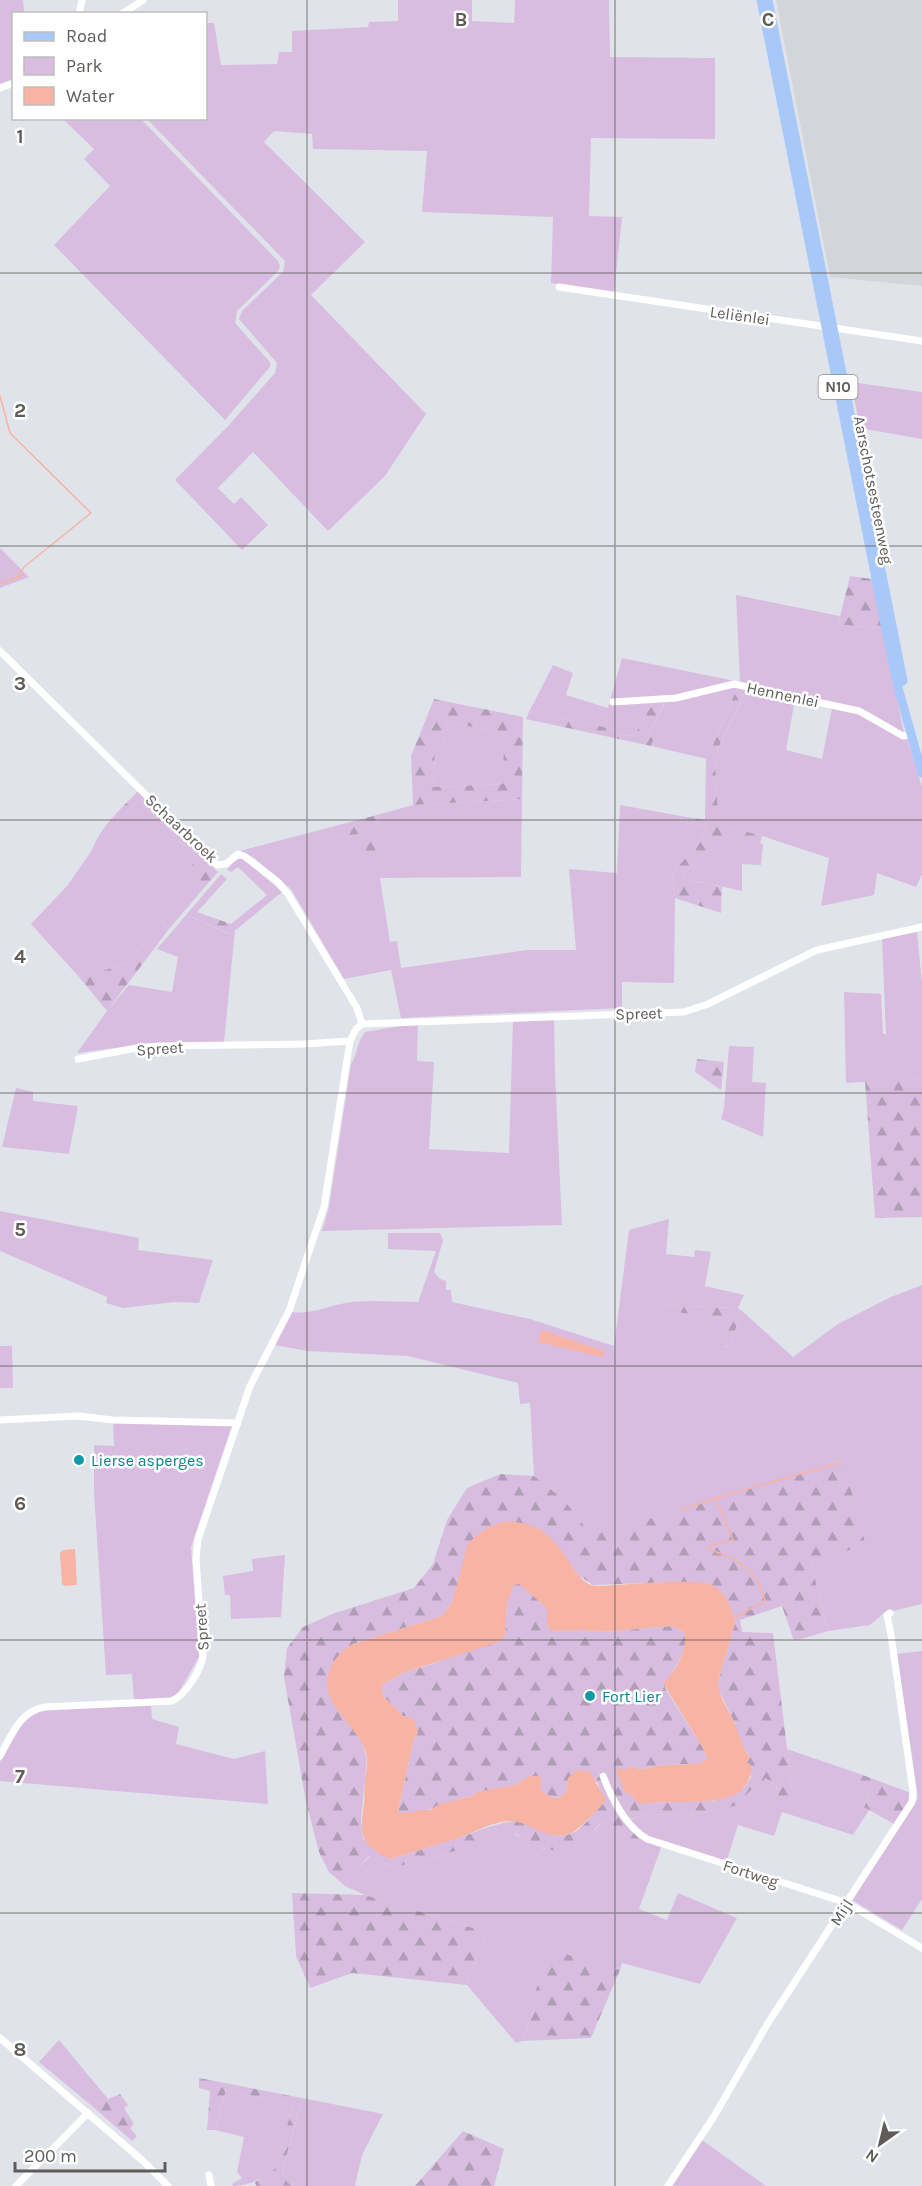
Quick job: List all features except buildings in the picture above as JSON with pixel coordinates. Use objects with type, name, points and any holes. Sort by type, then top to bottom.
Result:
[{"type":"main road","name":"Aarschotsesteenweg","points":[[761,0],[904,685],[922,753]]},
{"type":"main road","name":"Aarschotsesteenweg","points":[[768,0],[891,656],[922,773]]},
{"type":"street","points":[[125,12],[143,0]]},
{"type":"street","name":"Leliënlei","points":[[559,287],[922,341]]},
{"type":"street","name":"Schaarbroek","points":[[0,651],[217,865],[226,864],[238,854],[244,856],[283,887],[354,1002],[362,1024]]},
{"type":"street","name":"Hennenlei","points":[[613,702],[676,698],[734,684],[859,711],[903,736],[911,735]]},
{"type":"street","name":"Spreet","points":[[0,1756],[19,1722],[36,1708],[172,1701],[181,1695],[201,1664],[203,1656],[196,1559],[198,1539],[254,1376],[289,1311],[324,1207],[350,1041],[356,1029],[362,1024],[684,1012],[708,1004],[817,950],[922,927]]},
{"type":"street","name":"Spreet","points":[[78,1059],[159,1046],[350,1041]]},
{"type":"street","points":[[0,1420],[78,1416],[113,1420],[238,1423]]},
{"type":"street","name":"Mijl","points":[[668,2186],[713,2118],[762,2031],[912,1802],[887,1615],[890,1613]]},
{"type":"street","name":"Fortweg","points":[[603,1776],[627,1821],[647,1839],[847,1903],[922,1948]]},
{"type":"street","points":[[0,2038],[144,2161],[168,2186]]},
{"type":"street","points":[[16,2186],[88,2113]]},
{"type":"street","points":[[209,2175],[212,2186]]},
{"type":"shaded area","points":[[776,0],[922,0],[922,286],[830,277]]},
{"type":"green space","points":[[0,0],[23,0],[24,12],[12,12],[12,79],[0,84]]},
{"type":"green space","points":[[398,0],[472,0],[472,21],[514,23],[515,0],[609,0],[610,57],[715,58],[715,139],[591,138],[589,216],[622,217],[614,293],[551,283],[553,217],[422,212],[427,151],[313,149],[312,134],[274,131],[264,142],[365,242],[311,295],[426,414],[385,476],[328,531],[253,452],[218,488],[234,504],[241,497],[268,525],[242,550],[175,480],[229,425],[275,373],[277,363],[239,319],[242,311],[283,272],[285,261],[148,120],[207,120],[207,23],[214,23],[221,65],[277,64],[279,52],[292,52],[292,31],[368,27],[369,22],[398,21]]},
{"type":"green space","points":[[64,120],[142,120],[278,261],[280,266],[278,271],[237,311],[235,323],[270,362],[270,367],[225,420],[54,245],[110,186],[84,159],[94,149]]},
{"type":"green space","points":[[851,382],[922,392],[922,439],[860,428]]},
{"type":"green space","points":[[0,548],[29,577],[0,588]]},
{"type":"green space","points":[[850,576],[872,579],[882,628],[838,625]]},
{"type":"green space","points":[[736,595],[840,616],[838,625],[882,628],[904,733],[867,711],[740,682]]},
{"type":"green space","points":[[622,658],[740,682],[707,759],[651,746],[654,738],[649,735],[665,702],[653,702],[634,736],[618,735],[614,729],[529,712],[553,665],[573,673],[566,695],[608,708]]},
{"type":"green space","points":[[738,686],[746,688],[713,760],[715,760],[718,813],[725,826],[762,836],[760,844],[727,836],[682,874],[683,878],[722,887],[721,913],[675,898],[672,873],[697,846],[707,827],[680,821],[681,816],[705,820],[706,758]]},
{"type":"green space","points":[[746,688],[795,699],[786,750],[822,759],[832,708],[858,713],[907,738],[922,787],[922,874],[916,887],[877,873],[874,895],[821,906],[829,858],[725,826],[718,813],[715,761],[713,760]]},
{"type":"green space","points":[[434,699],[523,717],[522,799],[413,805],[411,756]],"holes":[[[446,721],[504,734],[503,784],[433,787],[435,752],[442,751]]]},
{"type":"green space","points":[[665,701],[649,735],[654,738],[651,746],[526,719],[529,712],[614,729],[618,735],[634,736],[653,702]]},
{"type":"green space","points":[[446,721],[504,734],[504,784],[433,787],[435,752],[442,750]]},
{"type":"green space","points":[[138,791],[218,872],[203,889],[193,878],[194,855],[139,801],[110,830],[99,852],[92,850],[106,826]]},
{"type":"green space","points":[[522,799],[521,877],[380,878],[390,942],[397,941],[401,968],[527,950],[576,950],[569,869],[617,873],[620,805],[681,816],[680,821],[707,827],[697,846],[672,873],[675,898],[674,983],[622,982],[622,1008],[401,1018],[391,970],[344,979],[291,889],[253,857],[240,851],[331,827],[335,837],[359,834],[376,860],[372,831],[378,821],[377,815],[413,805]]},
{"type":"green space","points":[[139,801],[194,855],[195,882],[203,889],[169,929],[162,923],[126,964],[79,977],[31,924],[67,886],[92,850],[99,851],[110,830]]},
{"type":"green space","points":[[377,815],[378,821],[372,831],[377,860],[365,861],[359,834],[335,837],[331,827]]},
{"type":"green space","points":[[727,836],[763,844],[761,865],[742,864],[742,891],[683,878],[682,874]]},
{"type":"green space","points":[[242,858],[282,892],[231,934],[186,915],[221,874],[227,879],[197,912],[231,924],[267,895],[238,867],[231,872],[227,870],[234,861]]},
{"type":"green space","points":[[186,915],[230,934],[235,930],[224,1042],[137,1045],[77,1053],[129,985],[172,992],[178,957],[157,949]]},
{"type":"green space","points":[[162,923],[169,929],[107,1011],[79,977],[126,964]]},
{"type":"green space","points":[[917,932],[922,983],[922,1078],[846,1083],[844,992],[881,994],[883,1034],[886,1034],[882,939]]},
{"type":"green space","points":[[554,1018],[562,1225],[322,1231],[329,1207],[351,1064],[365,1032],[418,1023],[417,1061],[434,1062],[429,1149],[509,1153],[513,1019]]},
{"type":"green space","points":[[729,1046],[754,1047],[752,1082],[766,1083],[763,1137],[721,1119]]},
{"type":"green space","points":[[697,1059],[724,1062],[721,1090],[695,1072]]},
{"type":"green space","points":[[922,1078],[922,1217],[875,1218],[865,1081]]},
{"type":"green space","points":[[16,1088],[33,1092],[33,1101],[78,1106],[69,1154],[2,1147]]},
{"type":"green space","points":[[0,1211],[139,1238],[138,1250],[213,1260],[199,1303],[174,1302],[123,1308],[106,1303],[107,1297],[0,1251]]},
{"type":"green space","points":[[669,1219],[666,1254],[694,1257],[695,1250],[711,1252],[705,1286],[744,1295],[738,1308],[656,1305],[727,1319],[722,1345],[729,1347],[742,1311],[793,1357],[838,1324],[891,1297],[922,1285],[922,1604],[884,1613],[870,1625],[828,1631],[810,1559],[843,1460],[592,1537],[564,1500],[534,1476],[530,1403],[520,1404],[518,1383],[408,1356],[308,1351],[274,1345],[292,1312],[315,1311],[352,1302],[418,1302],[436,1251],[388,1249],[388,1233],[440,1233],[443,1240],[434,1272],[440,1279],[446,1281],[446,1290],[451,1290],[452,1302],[530,1319],[614,1346],[629,1230]]},
{"type":"green space","points":[[656,1305],[738,1308],[742,1311],[729,1347],[721,1345],[726,1319],[655,1309]]},
{"type":"green space","points":[[0,1346],[12,1346],[13,1388],[0,1388]]},
{"type":"green space","points":[[113,1421],[232,1425],[191,1547],[199,1657],[177,1695],[167,1698],[134,1700],[132,1674],[106,1675],[94,1493],[94,1445],[114,1446]]},
{"type":"green space","points":[[843,1460],[866,1546],[810,1559],[828,1631],[794,1641],[782,1606],[740,1620],[742,1632],[773,1633],[792,1789],[782,1812],[772,1807],[778,1796],[776,1785],[765,1778],[761,1786],[751,1790],[737,1805],[688,1815],[646,1814],[628,1820],[647,1839],[626,1838],[603,1821],[588,1838],[576,1847],[568,1850],[549,1849],[539,1847],[522,1838],[511,1825],[476,1837],[476,1843],[420,1862],[387,1864],[369,1856],[345,1886],[329,1872],[319,1852],[306,1802],[284,1677],[287,1648],[303,1627],[332,1614],[414,1588],[433,1564],[447,1520],[467,1488],[500,1474],[534,1476],[564,1500],[592,1536]],"holes":[[[570,1563],[578,1575],[593,1585],[675,1582],[709,1584],[734,1616],[735,1623],[718,1688],[750,1758],[746,1762],[751,1777],[744,1788],[713,1801],[639,1803],[630,1793],[624,1792],[629,1767],[642,1769],[664,1765],[696,1764],[707,1758],[665,1688],[682,1654],[684,1632],[672,1626],[602,1632],[599,1630],[591,1632],[587,1630],[551,1631],[547,1624],[547,1608],[519,1583],[514,1585],[507,1604],[505,1635],[432,1664],[405,1672],[382,1685],[382,1695],[403,1716],[409,1717],[418,1733],[414,1738],[398,1812],[425,1811],[473,1796],[477,1792],[515,1785],[531,1776],[538,1776],[542,1782],[539,1789],[555,1798],[566,1791],[568,1778],[590,1772],[592,1778],[598,1783],[604,1803],[584,1825],[570,1834],[554,1835],[524,1822],[510,1822],[494,1825],[390,1859],[363,1838],[361,1820],[367,1759],[362,1742],[333,1702],[328,1690],[329,1670],[353,1644],[442,1616],[452,1603],[459,1581]]]},
{"type":"green space","points":[[285,1555],[281,1617],[231,1619],[230,1595],[225,1595],[223,1576],[253,1571],[252,1559]]},
{"type":"green space","points":[[922,1651],[922,1899],[902,1930],[852,1900],[918,1798],[897,1654]]},
{"type":"green space","points":[[151,1706],[152,1719],[179,1727],[176,1744],[234,1759],[265,1751],[268,1804],[0,1781],[0,1762],[24,1721],[28,1716],[42,1709]]},
{"type":"green space","points":[[787,1749],[860,1774],[858,1780],[870,1794],[864,1806],[869,1810],[853,1835],[782,1812],[774,1836],[738,1825],[726,1863],[662,1845],[639,1909],[667,1920],[678,1893],[737,1918],[700,1984],[622,1963],[620,1970],[552,1951],[530,2007],[534,2009],[522,2041],[516,2043],[467,1985],[486,1932],[365,1895],[345,1886],[370,1856],[387,1864],[420,1862],[476,1843],[475,1837],[511,1824],[517,1835],[544,1849],[584,1842],[603,1821],[626,1838],[627,1821],[646,1814],[688,1815],[736,1805],[751,1790],[761,1786],[765,1778],[776,1785],[778,1796],[792,1789]]},
{"type":"green space","points":[[860,1774],[911,1793],[910,1799],[894,1824],[864,1807],[870,1794],[858,1780]]},
{"type":"green space","points":[[292,1893],[365,1895],[486,1932],[467,1985],[352,1973],[310,1988],[296,1956]]},
{"type":"green space","points":[[552,1950],[620,1970],[591,2038],[522,2041],[534,2010],[529,2007]]},
{"type":"green space","points":[[59,2040],[108,2099],[92,2106],[39,2062]]},
{"type":"green space","points":[[199,2078],[302,2098],[282,2173],[292,2186],[256,2186],[255,2182],[275,2169],[293,2105],[226,2090],[215,2130],[207,2130],[210,2091],[199,2088]]},
{"type":"green space","points":[[226,2090],[293,2105],[275,2170],[245,2185],[233,2186],[232,2184],[242,2178],[237,2172],[244,2137],[215,2130]]},
{"type":"green space","points":[[120,2094],[128,2105],[124,2108],[134,2124],[130,2128],[137,2136],[132,2141],[92,2106]]},
{"type":"green space","points":[[302,2098],[383,2114],[362,2155],[355,2186],[292,2186],[282,2174]]},
{"type":"green space","points":[[463,2131],[504,2149],[494,2186],[415,2186]]},
{"type":"green space","points":[[702,2140],[766,2186],[672,2186]]},
{"type":"water","points":[[542,1330],[604,1351],[603,1357],[538,1342]]},
{"type":"water","points":[[508,1521],[530,1525],[546,1534],[580,1577],[592,1585],[692,1582],[712,1585],[721,1592],[730,1606],[735,1623],[718,1682],[722,1698],[750,1758],[747,1762],[751,1765],[749,1777],[745,1786],[738,1793],[719,1800],[639,1804],[630,1793],[625,1793],[616,1770],[620,1768],[625,1770],[629,1767],[642,1769],[664,1765],[696,1764],[707,1758],[663,1683],[672,1673],[683,1653],[684,1632],[672,1626],[602,1632],[599,1630],[591,1632],[587,1630],[551,1631],[547,1624],[547,1608],[519,1584],[514,1585],[507,1604],[505,1635],[499,1642],[405,1672],[382,1685],[382,1695],[403,1716],[415,1721],[418,1733],[414,1738],[398,1812],[431,1810],[437,1805],[473,1796],[477,1792],[515,1785],[530,1776],[538,1776],[542,1779],[540,1789],[546,1794],[555,1798],[560,1797],[566,1791],[568,1778],[577,1770],[590,1772],[606,1800],[583,1824],[569,1834],[553,1835],[509,1821],[390,1859],[372,1849],[364,1837],[362,1822],[367,1757],[358,1736],[330,1698],[327,1687],[328,1675],[337,1657],[353,1644],[442,1616],[452,1603],[467,1546],[485,1530]]},
{"type":"water","points":[[75,1549],[77,1585],[65,1586],[62,1584],[60,1553],[63,1550]]},
{"type":"waterway","points":[[0,396],[10,433],[91,513],[24,567],[21,572],[23,575],[0,584]]},
{"type":"waterway","points":[[682,1510],[842,1462]]},
{"type":"waterway","points":[[716,1498],[733,1540],[710,1546],[710,1550],[730,1557],[746,1567],[757,1581],[765,1601],[734,1618]]},
{"type":"place","name":"Lierse asperges","points":[[79,1460]]},
{"type":"place","name":"Fort Lier","points":[[590,1696]]}]
